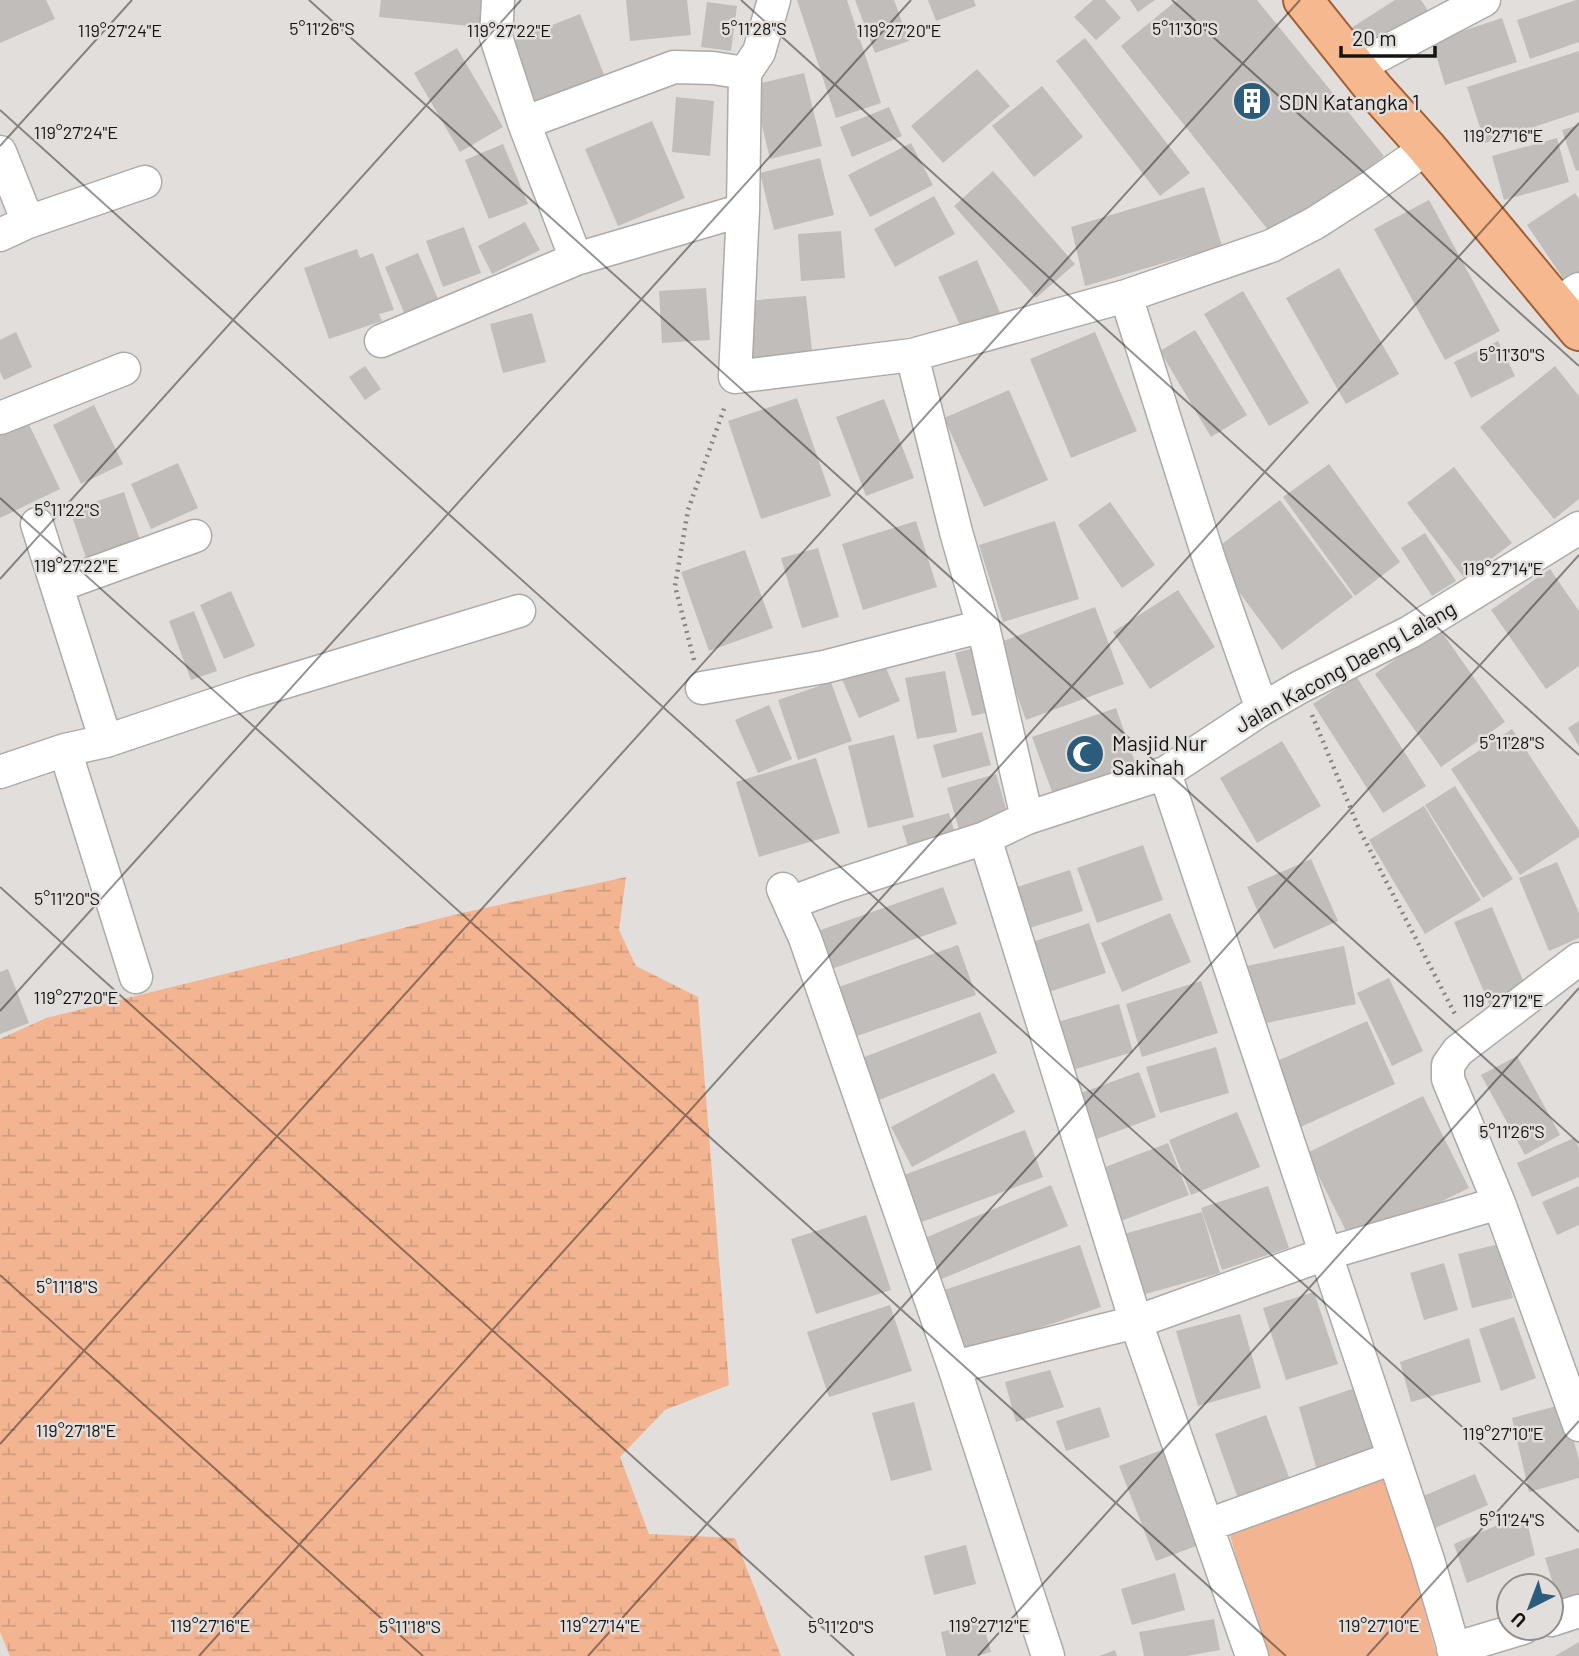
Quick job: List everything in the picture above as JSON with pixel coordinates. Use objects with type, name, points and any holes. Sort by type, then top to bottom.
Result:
[{"type":"main road","points":[[1303,0],[1375,90],[1571,308]]},
{"type":"street","points":[[498,0],[496,37],[524,123],[576,259]]},
{"type":"street","points":[[774,0],[759,52],[745,73],[743,210],[735,377],[912,355],[1126,296],[1271,246],[1315,223],[1427,148]]},
{"type":"street","points":[[1357,67],[1484,0]]},
{"type":"street","points":[[524,123],[674,67],[713,68],[745,73]]},
{"type":"street","points":[[0,152],[28,222]]},
{"type":"street","points":[[0,235],[28,222],[145,182]]},
{"type":"street","points":[[381,341],[576,259],[743,210]]},
{"type":"street","points":[[1126,296],[1210,562],[1262,709]]},
{"type":"street","points":[[912,355],[956,532],[983,626],[1027,818]]},
{"type":"street","points":[[0,418],[124,369]]},
{"type":"street","points":[[37,524],[106,741]]},
{"type":"street","name":"Jalan Kacong Daeng Lalang","points":[[954,1367],[805,938],[786,896],[836,886],[985,838],[1027,818],[1166,773],[1262,709],[1410,632],[1579,528]]},
{"type":"street","points":[[57,586],[195,536]]},
{"type":"street","points":[[0,772],[519,611]]},
{"type":"street","points":[[702,688],[824,667],[983,626]]},
{"type":"street","points":[[65,750],[136,977]]},
{"type":"street","points":[[1166,773],[1428,1560],[1454,1653],[1495,1638]]},
{"type":"street","points":[[985,838],[1136,1321],[1252,1656]]},
{"type":"street","points":[[1579,959],[1458,1051],[1448,1065],[1448,1079],[1499,1203],[1579,1425]]},
{"type":"street","points":[[1048,1656],[954,1367],[1136,1321],[1325,1254],[1499,1203]]},
{"type":"street","points":[[1208,1525],[1393,1458]]},
{"type":"path","points":[[702,688],[675,586],[688,510],[735,377]]},
{"type":"path","points":[[1300,687],[1360,831],[1420,951],[1470,1042]]},
{"type":"green space","points":[[626,877],[619,930],[636,966],[698,997],[729,1385],[665,1410],[620,1457],[649,1534],[735,1538],[781,1656],[10,1656],[0,1632],[0,1039],[46,1018],[453,915]]},
{"type":"green space","points":[[1385,1467],[1437,1656],[1263,1656],[1228,1527]]},
{"type":"building","points":[[0,0],[46,0],[55,19],[0,43]]},
{"type":"building","points":[[381,0],[483,0],[480,27],[379,17]]},
{"type":"building","points":[[626,0],[687,0],[691,35],[630,41]]},
{"type":"building","points":[[797,0],[847,0],[881,103],[836,118]]},
{"type":"building","points":[[855,0],[894,0],[909,41],[875,53]]},
{"type":"building","points":[[928,0],[974,0],[976,6],[936,21]]},
{"type":"building","points":[[1093,0],[1105,0],[1121,18],[1096,40],[1074,17]]},
{"type":"building","points":[[1130,0],[1155,0],[1138,12]]},
{"type":"building","name":"SDN Katangka 1","points":[[1177,0],[1257,0],[1384,156],[1277,241],[1121,46]]},
{"type":"building","points":[[1395,0],[1421,0],[1430,14],[1367,54],[1351,28]]},
{"type":"building","points":[[1579,0],[1579,42],[1530,59],[1517,20]]},
{"type":"building","points":[[707,2],[737,6],[731,51],[701,47]]},
{"type":"building","points":[[580,14],[609,87],[529,119],[500,46]]},
{"type":"building","points":[[1502,18],[1517,62],[1445,85],[1432,41]]},
{"type":"building","points":[[1085,38],[1190,173],[1160,196],[1056,61]]},
{"type":"building","points":[[457,48],[503,127],[460,152],[414,73]]},
{"type":"building","points":[[1579,51],[1579,112],[1485,143],[1467,87]]},
{"type":"building","points":[[977,69],[1010,106],[943,163],[911,126]]},
{"type":"building","points":[[804,73],[822,146],[770,159],[752,85]]},
{"type":"building","points":[[1042,86],[1083,137],[1034,177],[992,126]]},
{"type":"building","points":[[676,97],[714,101],[710,156],[672,152]]},
{"type":"building","points":[[889,107],[902,136],[852,157],[840,127]]},
{"type":"building","points":[[652,121],[685,198],[618,226],[585,149]]},
{"type":"building","points":[[1579,125],[1579,170],[1576,171],[1562,130]]},
{"type":"building","points":[[1557,138],[1569,182],[1504,200],[1492,156]]},
{"type":"building","points":[[911,143],[933,185],[870,217],[848,175]]},
{"type":"building","points":[[503,144],[528,204],[489,219],[465,160]]},
{"type":"building","points":[[820,158],[834,215],[774,230],[760,173]]},
{"type":"building","points":[[993,171],[1075,264],[1036,298],[954,206]]},
{"type":"building","points":[[1204,187],[1222,246],[1085,286],[1071,227]]},
{"type":"building","points":[[1575,193],[1579,199],[1579,280],[1569,287],[1527,225]]},
{"type":"building","points":[[934,196],[955,234],[895,267],[874,229]]},
{"type":"building","points":[[1429,200],[1500,331],[1445,360],[1374,229]]},
{"type":"building","points":[[525,222],[540,250],[492,274],[478,246]]},
{"type":"building","points":[[464,227],[481,273],[443,287],[426,241]]},
{"type":"building","points":[[841,231],[845,278],[801,281],[798,234]]},
{"type":"building","points":[[357,249],[360,258],[373,253],[394,310],[379,314],[382,321],[329,339],[304,268]]},
{"type":"building","points":[[418,253],[442,308],[408,322],[385,267]]},
{"type":"building","points":[[977,260],[1002,317],[964,334],[938,277]]},
{"type":"building","points":[[1339,268],[1399,374],[1346,404],[1286,298]]},
{"type":"building","points":[[706,288],[710,340],[662,343],[659,291]]},
{"type":"building","points":[[1243,291],[1309,403],[1269,426],[1204,314]]},
{"type":"building","points":[[806,296],[813,360],[751,366],[744,301]]},
{"type":"building","points":[[532,313],[546,362],[503,373],[490,324]]},
{"type":"building","points":[[1195,330],[1247,415],[1211,437],[1160,351]]},
{"type":"building","points":[[16,332],[32,367],[4,380],[0,372],[0,340]]},
{"type":"building","points":[[1095,332],[1137,431],[1071,458],[1030,359]]},
{"type":"building","points":[[1498,341],[1515,376],[1471,398],[1454,362]]},
{"type":"building","points":[[365,366],[381,389],[365,400],[349,377]]},
{"type":"building","points":[[1555,366],[1579,396],[1579,499],[1554,519],[1480,427]]},
{"type":"building","points":[[1009,390],[1048,480],[984,507],[944,418]]},
{"type":"building","points":[[797,398],[831,496],[761,519],[728,421]]},
{"type":"building","points":[[884,399],[914,478],[866,496],[836,417]]},
{"type":"building","points":[[94,405],[123,464],[81,484],[53,425]]},
{"type":"building","points":[[24,414],[60,489],[0,518],[0,426]]},
{"type":"building","points":[[178,463],[198,508],[151,529],[131,484]]},
{"type":"building","points":[[1329,464],[1400,562],[1355,596],[1283,497]]},
{"type":"building","points":[[1454,467],[1512,543],[1465,579],[1407,503]]},
{"type":"building","points":[[124,492],[141,543],[87,561],[70,510]]},
{"type":"building","points":[[1280,500],[1353,597],[1282,650],[1210,553]]},
{"type":"building","points":[[1110,502],[1155,565],[1122,588],[1078,525]]},
{"type":"building","points":[[916,521],[937,587],[863,610],[842,544]]},
{"type":"building","points":[[1055,521],[1079,599],[1003,622],[979,545]]},
{"type":"building","points":[[1425,533],[1456,581],[1432,596],[1401,548]]},
{"type":"building","points":[[818,548],[839,617],[802,628],[781,558]]},
{"type":"building","points":[[745,550],[773,628],[709,651],[681,572]]},
{"type":"building","points":[[1550,569],[1579,611],[1579,666],[1546,689],[1491,610]]},
{"type":"building","points":[[1178,590],[1215,647],[1150,689],[1113,632]]},
{"type":"building","points":[[231,591],[255,646],[224,659],[200,605]]},
{"type":"building","points":[[1095,607],[1124,684],[1026,720],[998,643]]},
{"type":"building","points":[[194,611],[217,671],[191,680],[169,621]]},
{"type":"building","points":[[1439,628],[1505,722],[1441,767],[1375,674]]},
{"type":"building","points":[[981,646],[998,710],[972,716],[955,653]]},
{"type":"building","points":[[882,658],[900,701],[859,718],[840,675]]},
{"type":"building","points":[[945,671],[957,732],[917,739],[905,678]]},
{"type":"building","points":[[1356,676],[1426,786],[1383,813],[1313,704]]},
{"type":"building","points":[[831,682],[852,741],[798,760],[778,700]]},
{"type":"building","points":[[769,705],[792,759],[758,773],[735,720]]},
{"type":"building","name":"Masjid Nur Sakinah","points":[[1116,708],[1138,771],[1055,800],[1032,737]]},
{"type":"building","points":[[1579,721],[1579,746],[1568,728]]},
{"type":"building","points":[[1512,729],[1579,830],[1579,837],[1520,875],[1451,769]]},
{"type":"building","points":[[982,732],[991,765],[942,778],[933,745]]},
{"type":"building","points":[[894,735],[914,817],[868,828],[848,746]]},
{"type":"building","points":[[1282,741],[1321,806],[1257,843],[1220,778]]},
{"type":"building","points":[[816,758],[840,833],[759,857],[736,782]]},
{"type":"building","points":[[996,774],[1009,819],[960,833],[947,788]]},
{"type":"building","points":[[1455,786],[1513,879],[1483,898],[1425,805]]},
{"type":"building","points":[[1424,806],[1481,900],[1425,934],[1369,840]]},
{"type":"building","points":[[949,813],[957,840],[910,853],[902,826]]},
{"type":"building","points":[[1143,845],[1163,900],[1097,923],[1077,868]]},
{"type":"building","points":[[1311,859],[1338,921],[1274,949],[1247,887]]},
{"type":"building","points":[[1557,862],[1579,913],[1579,938],[1549,951],[1519,878]]},
{"type":"building","points":[[1070,870],[1083,911],[1017,932],[1004,891]]},
{"type":"building","points":[[943,887],[957,924],[826,971],[812,933]]},
{"type":"building","points":[[1492,907],[1528,992],[1491,1008],[1454,922]]},
{"type":"building","points":[[1170,913],[1191,962],[1122,992],[1101,943]]},
{"type":"building","points":[[1089,923],[1106,973],[1040,995],[1023,945]]},
{"type":"building","points":[[958,945],[976,995],[854,1037],[836,988]]},
{"type":"building","points":[[1344,946],[1356,1004],[1253,1026],[1241,967]]},
{"type":"building","points":[[8,969],[29,1023],[0,1034],[0,972]]},
{"type":"building","points":[[1389,978],[1423,1051],[1392,1066],[1357,993]]},
{"type":"building","points":[[1201,981],[1218,1033],[1142,1057],[1126,1004]]},
{"type":"building","points":[[1119,1004],[1133,1052],[1066,1072],[1051,1024]]},
{"type":"building","points":[[980,1012],[997,1053],[879,1100],[862,1058]]},
{"type":"building","points":[[1367,1021],[1395,1084],[1294,1130],[1266,1066]]},
{"type":"building","points":[[1216,1047],[1229,1093],[1160,1113],[1146,1067]]},
{"type":"building","points":[[1517,1056],[1560,1135],[1525,1155],[1481,1075]]},
{"type":"building","points":[[1139,1072],[1156,1117],[1094,1140],[1078,1094]]},
{"type":"building","points":[[994,1073],[1015,1112],[912,1167],[891,1127]]},
{"type":"building","points":[[1423,1096],[1469,1188],[1353,1245],[1307,1153]]},
{"type":"building","points":[[1237,1112],[1260,1167],[1191,1195],[1169,1140]]},
{"type":"building","points":[[1025,1130],[1043,1177],[922,1222],[904,1175]]},
{"type":"building","points":[[1574,1138],[1579,1148],[1579,1177],[1532,1197],[1517,1163]]},
{"type":"building","points":[[1168,1143],[1189,1195],[1121,1221],[1100,1169]]},
{"type":"building","points":[[1051,1185],[1068,1226],[937,1281],[920,1240]]},
{"type":"building","points":[[1268,1186],[1289,1248],[1222,1270],[1201,1208]]},
{"type":"building","points":[[1579,1186],[1579,1225],[1557,1235],[1542,1202]]},
{"type":"building","points":[[1202,1212],[1220,1273],[1142,1295],[1124,1234]]},
{"type":"building","points":[[866,1215],[891,1290],[816,1314],[791,1239]]},
{"type":"building","points":[[1499,1244],[1513,1298],[1472,1308],[1458,1254]]},
{"type":"building","points":[[1080,1245],[1101,1307],[963,1354],[941,1291]]},
{"type":"building","points":[[1444,1263],[1458,1310],[1424,1320],[1410,1273]]},
{"type":"building","points":[[1314,1292],[1338,1364],[1286,1380],[1263,1308]]},
{"type":"building","points":[[890,1305],[912,1371],[829,1397],[807,1332]]},
{"type":"building","points":[[1240,1314],[1261,1388],[1198,1406],[1176,1331]]},
{"type":"building","points":[[1514,1317],[1536,1378],[1501,1391],[1479,1329]]},
{"type":"building","points":[[1469,1338],[1481,1382],[1411,1402],[1400,1362]]},
{"type":"building","points":[[1050,1370],[1064,1407],[1016,1422],[1005,1382]]},
{"type":"building","points":[[1355,1388],[1379,1454],[1318,1474],[1299,1407]]},
{"type":"building","points":[[914,1402],[932,1470],[891,1481],[872,1413]]},
{"type":"building","points":[[1564,1404],[1579,1460],[1579,1478],[1529,1492],[1512,1418]]},
{"type":"building","points":[[1100,1407],[1110,1437],[1066,1451],[1056,1421]]},
{"type":"building","points":[[1266,1415],[1293,1488],[1241,1507],[1215,1434]]},
{"type":"building","points":[[1170,1447],[1207,1542],[1156,1561],[1119,1466]]},
{"type":"building","points":[[1475,1474],[1488,1505],[1435,1528],[1421,1497]]},
{"type":"building","points":[[1525,1513],[1535,1555],[1467,1583],[1454,1544]]},
{"type":"building","points":[[966,1545],[976,1584],[934,1595],[924,1556]]},
{"type":"building","points":[[1579,1548],[1579,1597],[1565,1601],[1565,1572],[1549,1572],[1545,1558]]},
{"type":"building","points":[[1175,1573],[1185,1610],[1132,1625],[1121,1589]]},
{"type":"building","points":[[1214,1619],[1220,1650],[1187,1656],[1144,1656],[1139,1632]]},
{"type":"building","points":[[983,1622],[991,1652],[976,1656],[946,1656],[941,1632]]},
{"type":"building","points":[[1579,1642],[1579,1656],[1555,1656]]},
{"type":"building","points":[[1115,1650],[1117,1656],[1099,1656]]},
{"type":"place","name":"SDN Katangka 1","points":[[1252,101]]},
{"type":"place","name":"Masjid Nur Sakinah","points":[[1085,754]]}]
